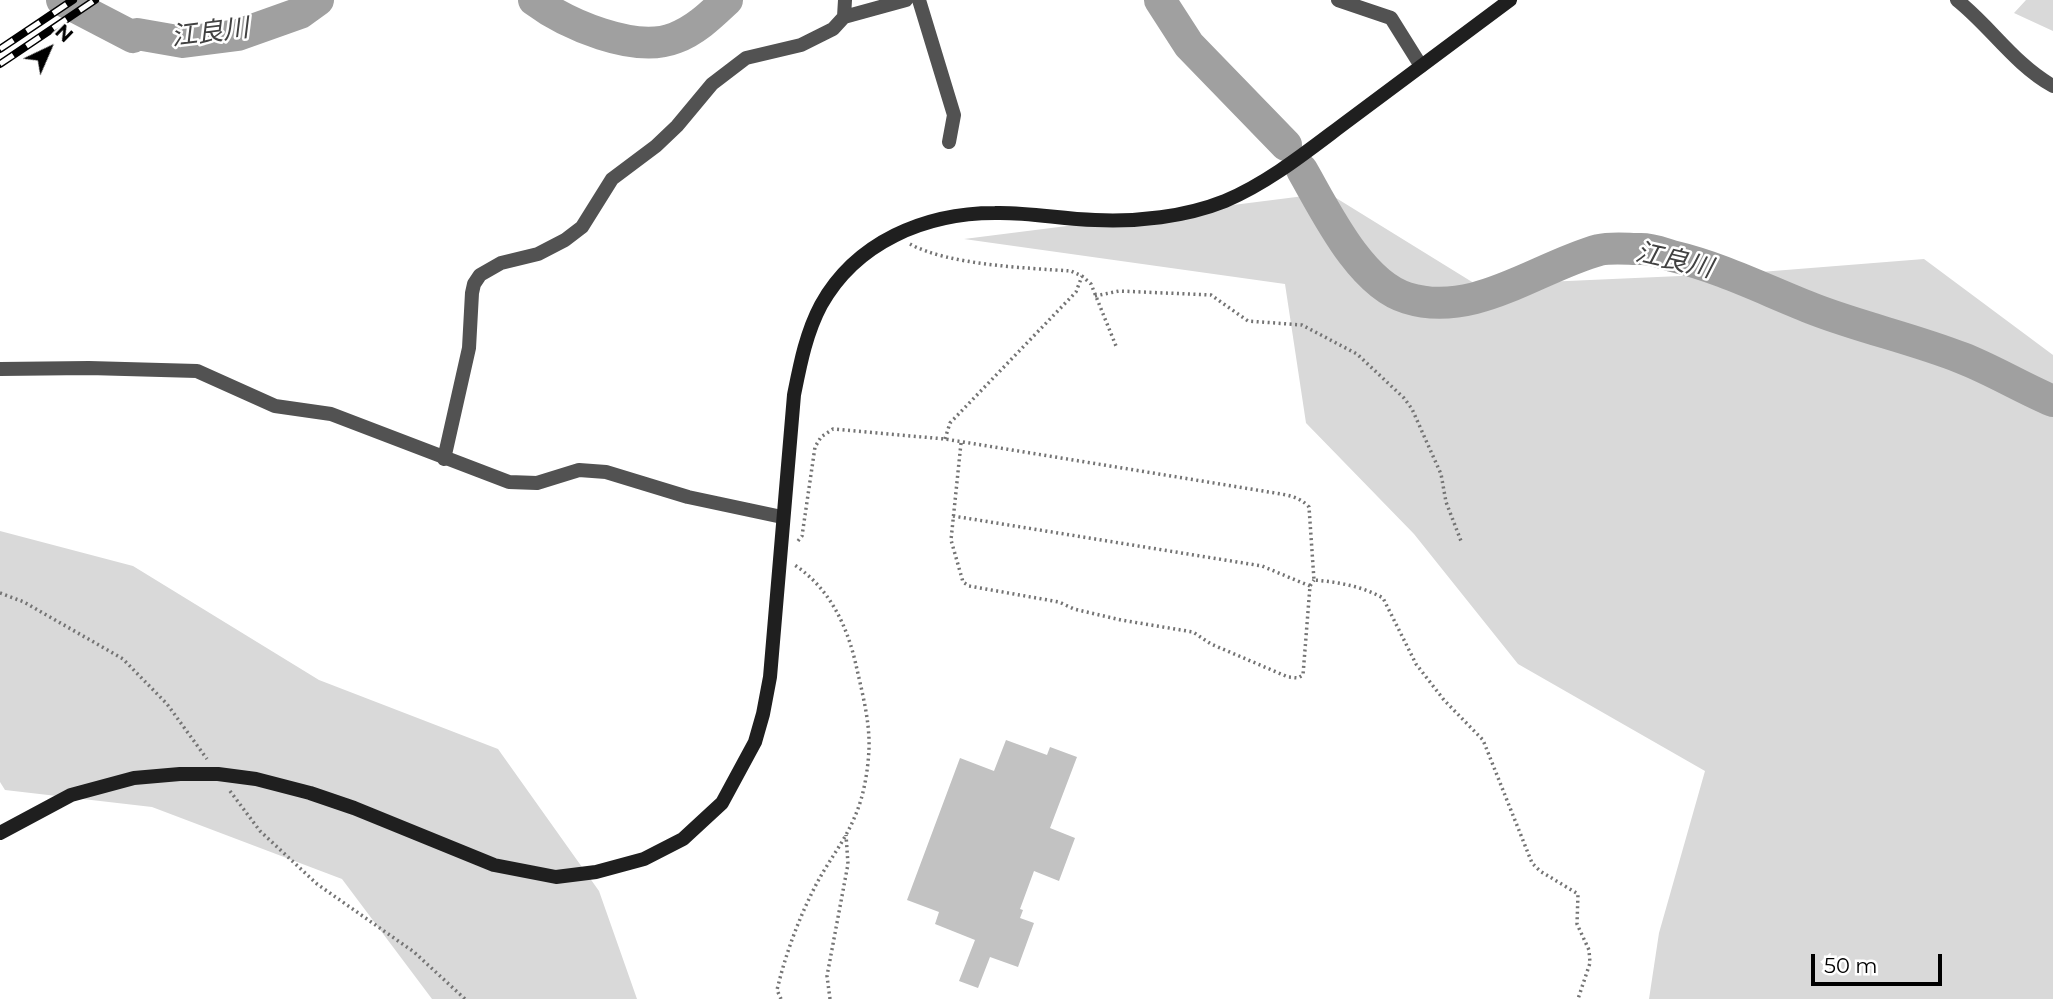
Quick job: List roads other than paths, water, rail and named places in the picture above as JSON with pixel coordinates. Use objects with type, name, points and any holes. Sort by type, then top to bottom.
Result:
[{"type":"street","points":[[844,17],[845,0]]},
{"type":"street","points":[[444,459],[469,348],[472,293],[480,275],[501,263],[538,254],[565,240],[582,227],[612,179],[656,146],[677,126],[712,83],[746,58],[818,38],[833,29],[844,17],[906,0]]},
{"type":"street","points":[[919,0],[954,115],[949,142]]},
{"type":"street","points":[[1338,0],[1391,18],[1421,66]]},
{"type":"street","points":[[0,833],[71,795],[134,778],[218,774],[256,779],[310,793],[494,865],[556,877],[596,872],[644,859],[683,839],[722,803],[755,742],[770,677],[782,517],[794,396],[802,352],[821,305],[868,251],[893,235],[920,223],[970,213],[997,212],[1096,220],[1146,219],[1224,201],[1285,166],[1510,0]]},
{"type":"street","points":[[1956,0],[2017,60],[2053,86]]},
{"type":"street","points":[[0,369],[197,371],[275,406],[331,414],[509,482],[537,483],[579,470],[606,472],[688,497],[782,517]]},
{"type":"waterway","name":"江良川","points":[[62,0],[133,37],[137,34],[183,42],[238,35],[300,13],[318,0]]},
{"type":"waterway","name":"江良川","points":[[534,0],[582,27],[641,42],[659,42],[683,35],[703,22],[727,0]]},
{"type":"waterway","name":"江良川","points":[[1160,0],[1189,45],[1286,145]]},
{"type":"waterway","name":"江良川","points":[[1302,170],[1359,262],[1374,278],[1407,298],[1432,303],[1457,302],[1481,297],[1599,250],[1649,250],[1709,267],[1816,310],[1962,358],[2053,401]]},
{"type":"railway","points":[[0,49],[73,0]]},
{"type":"railway","points":[[0,64],[95,0]]}]
